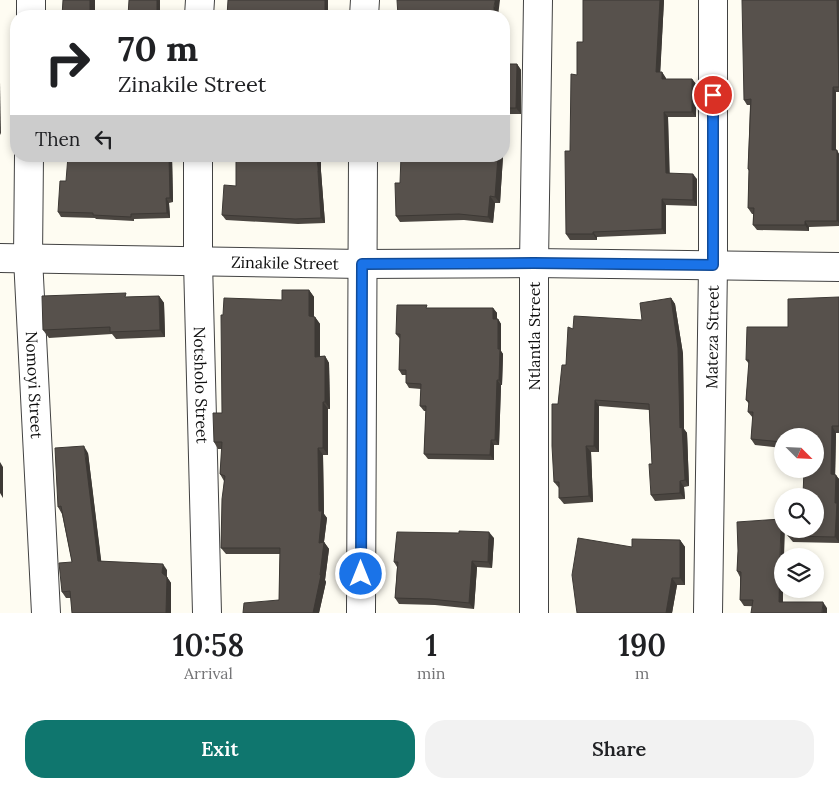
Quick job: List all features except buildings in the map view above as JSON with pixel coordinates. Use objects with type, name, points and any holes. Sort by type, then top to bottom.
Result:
[{"type":"street","name":"Ntlantla Street","points":[[534,613],[534,263],[538,0]]},
{"type":"street","name":"Mateza Street","points":[[708,613],[713,265],[713,0]]},
{"type":"street","name":"Nomoyi Street","points":[[29,162],[28,258],[46,613]]},
{"type":"street","name":"Notsholo Street","points":[[198,162],[198,262],[207,613]]},
{"type":"street","points":[[360,613],[363,162]]},
{"type":"street","name":"Zinakile Street","points":[[0,258],[362,264],[534,263],[839,267]]},
{"type":"route","points":[[361,574],[362,264],[713,265],[713,95]]}]
